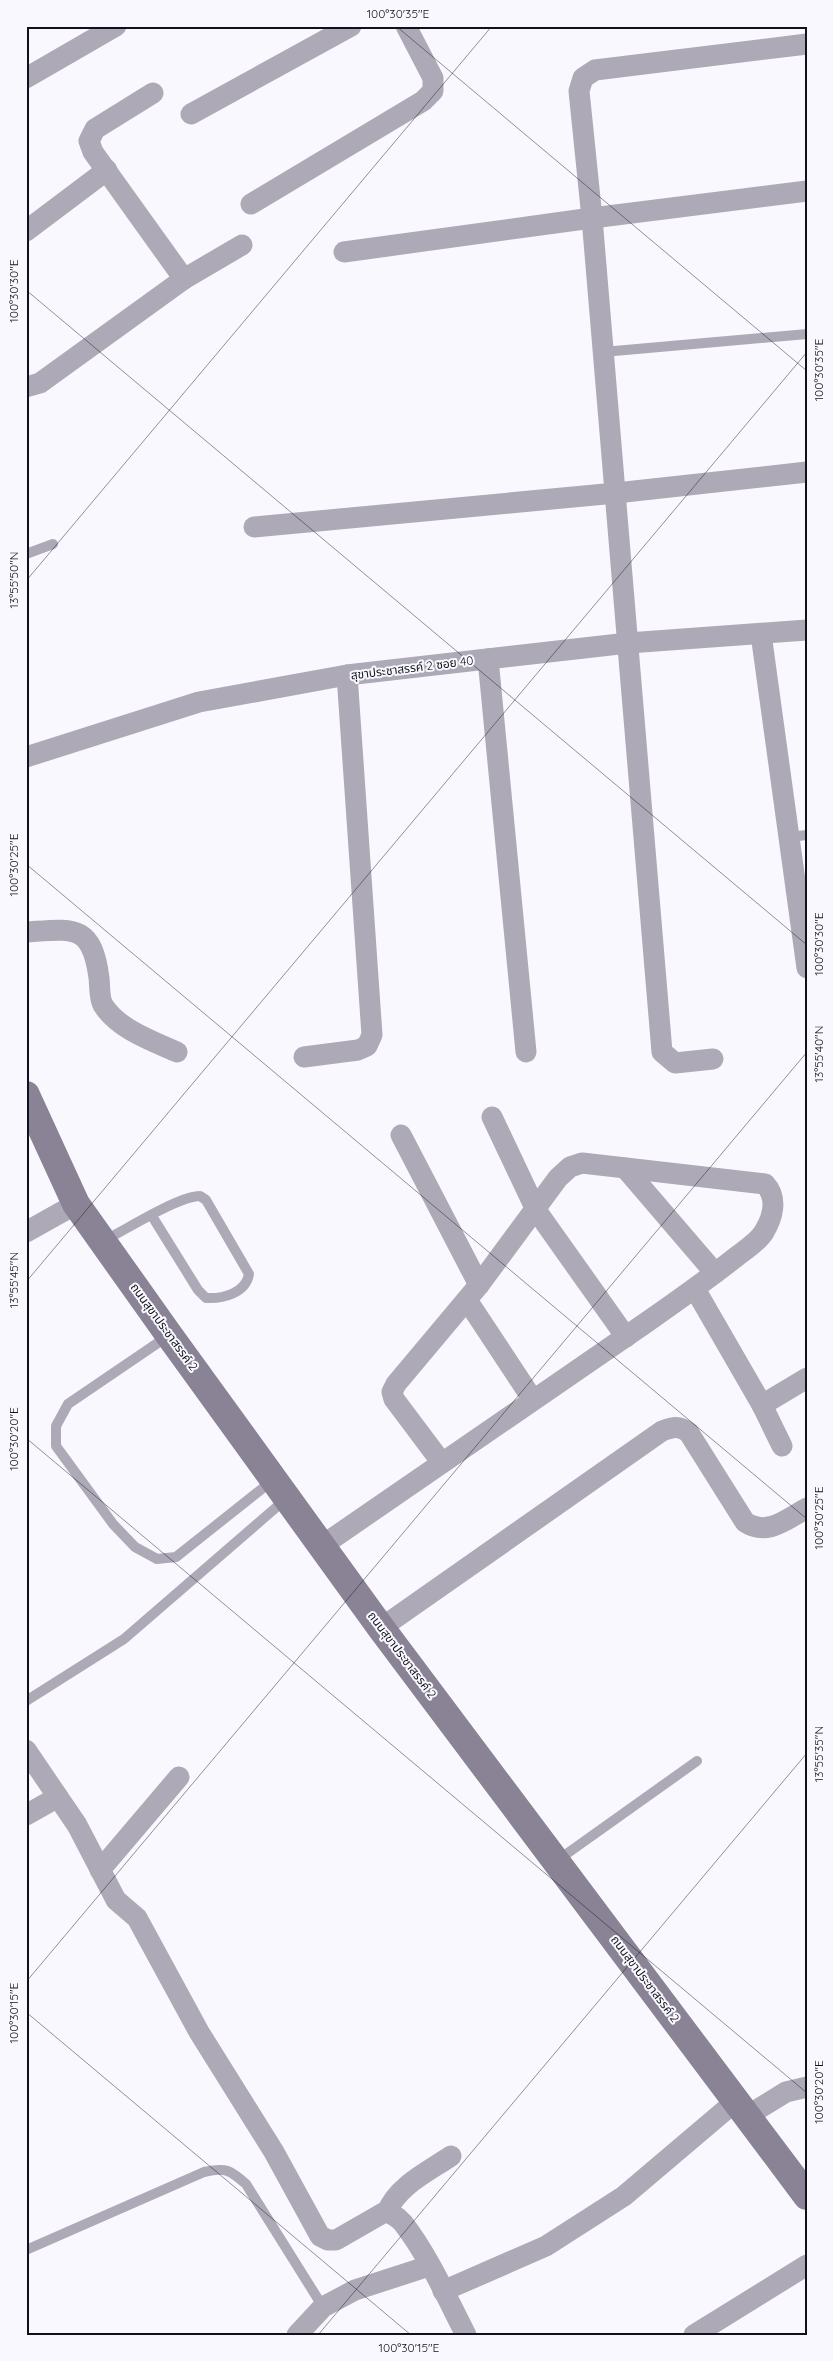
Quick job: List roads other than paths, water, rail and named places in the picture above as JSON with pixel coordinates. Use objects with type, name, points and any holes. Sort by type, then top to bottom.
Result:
[{"type":"street","points":[[26,78],[116,26]]},
{"type":"street","points":[[191,114],[351,26]]},
{"type":"street","points":[[252,204],[423,101],[433,91],[433,78],[406,26]]},
{"type":"street","points":[[713,1059],[676,1063],[662,1052],[604,352],[579,91],[583,78],[596,70],[807,44]]},
{"type":"street","points":[[153,93],[95,129],[89,141],[93,152],[184,279]]},
{"type":"street","points":[[26,231],[107,170]]},
{"type":"street","points":[[344,252],[807,191]]},
{"type":"street","points":[[26,387],[40,383],[184,279],[242,245]]},
{"type":"street","points":[[254,527],[616,494],[807,472]]},
{"type":"street","name":"สุขาประชาสรรค์ 2 ซอย 40","points":[[26,757],[199,702],[347,675],[628,643],[807,630]]},
{"type":"street","points":[[761,634],[798,836],[807,968]]},
{"type":"street","points":[[488,659],[526,1052]]},
{"type":"street","points":[[304,1058],[358,1050],[367,1046],[372,1035],[347,675]]},
{"type":"street","points":[[26,932],[70,929],[84,935],[91,947],[98,973],[102,1004],[117,1019],[139,1035],[178,1052]]},
{"type":"street","name":"ถนนสุขาประชาสรรค์ 2","points":[[26,1095],[76,1204],[381,1628],[807,2196]]},
{"type":"street","points":[[492,1117],[536,1210],[626,1336]]},
{"type":"street","points":[[401,1135],[473,1292],[534,1400]]},
{"type":"street","points":[[322,1545],[442,1463],[534,1400],[695,1289],[716,1273],[764,1233],[774,1203],[772,1191],[765,1184],[582,1163],[570,1167],[558,1178],[473,1292],[396,1384],[392,1392],[394,1399],[442,1463]]},
{"type":"street","points":[[625,1168],[716,1273]]},
{"type":"street","points":[[26,1232],[76,1204]]},
{"type":"street","points":[[695,1289],[762,1405],[782,1446]]},
{"type":"street","points":[[762,1405],[807,1378]]},
{"type":"street","points":[[381,1628],[662,1431],[675,1426],[683,1428],[689,1433],[745,1522],[753,1528],[773,1527],[807,1508]]},
{"type":"street","points":[[26,1750],[77,1825],[116,1900],[137,1918],[199,2032],[274,2152],[320,2236],[328,2240],[336,2240],[386,2212],[390,2203],[401,2190],[451,2156]]},
{"type":"street","points":[[100,1870],[179,1777]]},
{"type":"street","points":[[26,1815],[58,1797]]},
{"type":"street","points":[[786,2092],[807,2070]]},
{"type":"street","points":[[444,2291],[546,2246],[624,2196],[741,2108],[786,2092],[807,2087]]},
{"type":"street","points":[[386,2212],[402,2222],[444,2291],[466,2335]]},
{"type":"street","points":[[694,2335],[807,2265]]},
{"type":"street","points":[[297,2335],[323,2307],[355,2290],[429,2266]]},
{"type":"lane","points":[[604,352],[807,334]]},
{"type":"lane","points":[[26,554],[53,544]]},
{"type":"lane","points":[[103,1242],[184,1199],[200,1196],[206,1200],[249,1274],[247,1283],[243,1288],[217,1299],[206,1298],[198,1290],[152,1216]]},
{"type":"lane","points":[[169,1335],[68,1404],[56,1426],[56,1446],[113,1524],[135,1547],[157,1559],[176,1557],[281,1488]]},
{"type":"lane","points":[[26,1701],[124,1639],[281,1488]]},
{"type":"lane","points":[[557,1861],[697,1760]]},
{"type":"lane","points":[[26,2250],[204,2172],[222,2168],[234,2174],[246,2184],[323,2307]]}]
